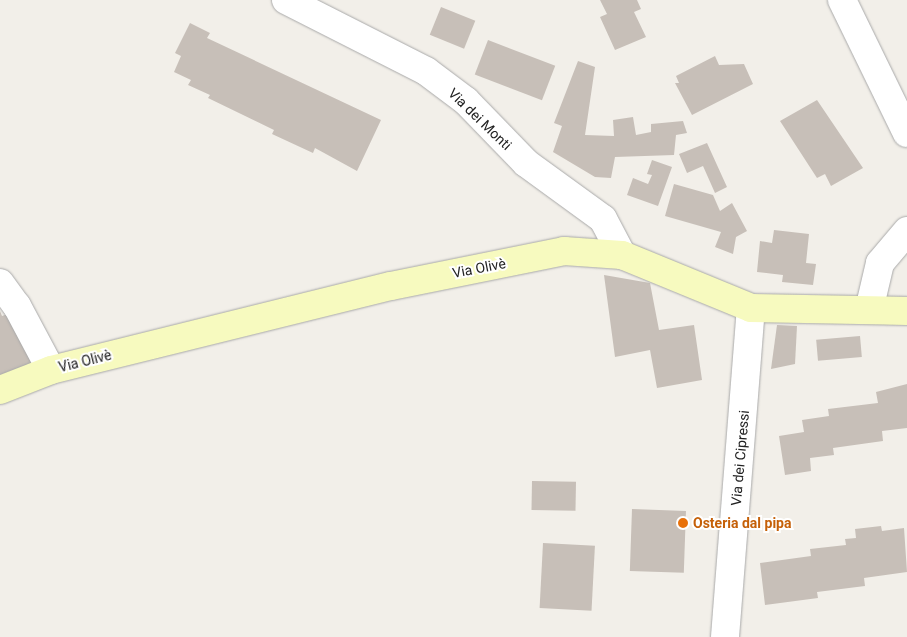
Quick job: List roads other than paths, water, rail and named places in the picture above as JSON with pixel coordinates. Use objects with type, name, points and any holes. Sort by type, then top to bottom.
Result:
[{"type":"street","name":"Via dei Monti","points":[[286,0],[426,71],[466,101],[526,163],[603,220],[622,255]]},
{"type":"street","points":[[842,0],[907,133]]},
{"type":"street","points":[[868,310],[880,263],[907,231]]},
{"type":"street","name":"Via Olivè","points":[[0,390],[51,370],[400,284],[564,251],[622,255],[751,308],[907,311]]},
{"type":"street","name":"Via Olivè","points":[[0,283],[17,306],[51,370]]},
{"type":"street","name":"Via dei Cipressi","points":[[725,637],[751,308]]},
{"type":"place","name":"Osteria dal pipa","points":[[683,523]]}]
